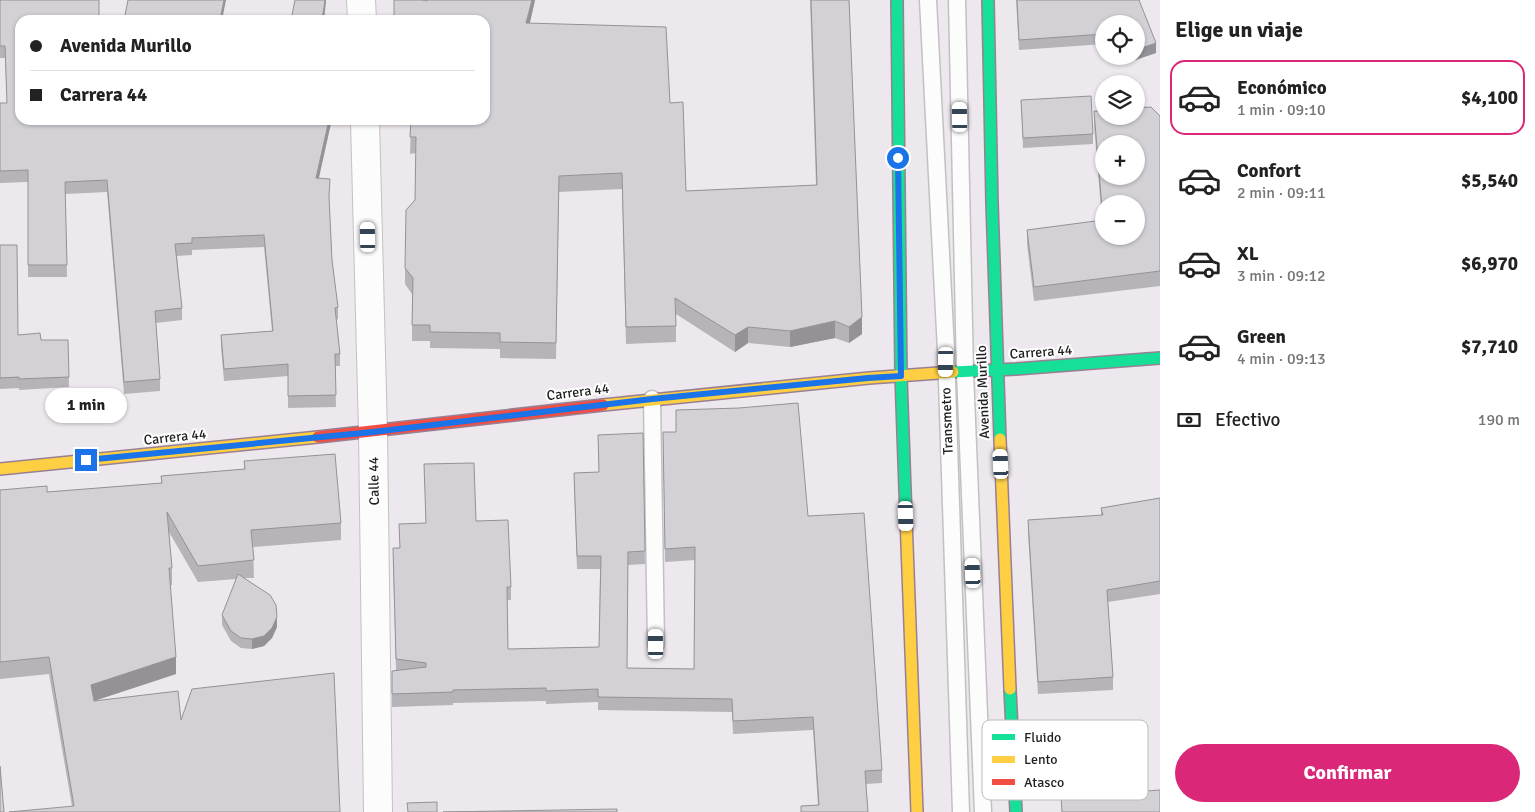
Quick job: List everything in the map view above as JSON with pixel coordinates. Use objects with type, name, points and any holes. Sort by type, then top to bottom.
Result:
[{"type":"main road","points":[[897,0],[901,376],[918,812]]},
{"type":"main road","name":"Avenida Murillo","points":[[988,0],[996,370],[1012,720]]},
{"type":"main road","name":"Carrera 44","points":[[0,469],[373,432],[652,399],[868,378],[1160,358]]},
{"type":"street","points":[[361,0],[362,15]]},
{"type":"street","name":"Calle 44","points":[[365,125],[373,432],[378,812]]},
{"type":"lane","name":"Transmetro","points":[[928,0],[946,352],[945,372],[961,812]]},
{"type":"lane","name":"Transmetro","points":[[957,0],[965,372],[982,788]]},
{"type":"lane","points":[[652,399],[656,644]]},
{"type":"building","points":[[0,0],[99,0],[99,15],[15,15],[15,125],[328,125],[316,178],[330,179],[332,260],[338,307],[335,308],[340,354],[335,354],[336,395],[288,396],[288,364],[224,369],[221,335],[273,331],[264,235],[192,238],[192,243],[175,244],[182,308],[155,311],[160,379],[124,382],[107,180],[65,182],[67,265],[28,265],[28,170],[0,171],[0,103],[7,103],[5,46],[0,46]]},
{"type":"building","points":[[128,0],[224,0],[221,15],[125,15]]},
{"type":"building","points":[[295,0],[325,0],[323,15],[292,15]]},
{"type":"building","points":[[394,0],[532,0],[526,23],[666,27],[670,103],[683,102],[686,191],[817,185],[811,0],[849,0],[862,317],[849,327],[835,321],[790,331],[748,327],[735,335],[675,298],[676,326],[626,327],[622,173],[559,176],[556,343],[500,342],[500,333],[430,332],[430,325],[412,325],[413,278],[405,268],[406,210],[415,200],[416,137],[410,137],[411,125],[490,125],[490,15],[394,15]]},
{"type":"building","points":[[1017,0],[1139,0],[1145,15],[1095,15],[1095,35],[1019,40]]},
{"type":"building","points":[[1145,15],[1156,43],[1145,47]]},
{"type":"building","points":[[1091,96],[1093,134],[1023,138],[1021,100]]},
{"type":"building","points":[[1145,107],[1151,107],[1160,116],[1160,271],[1034,287],[1027,230],[1095,221],[1095,245],[1145,245],[1145,195],[1101,195],[1100,185],[1145,185],[1145,135],[1096,135],[1095,125],[1145,125]]},
{"type":"building","points":[[0,245],[17,245],[18,335],[40,333],[41,340],[68,340],[69,377],[0,378]]},
{"type":"building","points":[[798,403],[808,516],[864,513],[882,770],[865,771],[868,812],[801,812],[801,806],[819,805],[813,717],[733,721],[732,699],[598,697],[598,689],[546,691],[546,688],[453,690],[453,692],[392,694],[392,671],[426,667],[426,663],[396,659],[393,548],[400,548],[399,524],[426,523],[424,464],[474,463],[476,521],[508,520],[511,587],[507,587],[508,649],[599,647],[601,556],[577,556],[574,473],[599,472],[598,435],[643,433],[645,551],[628,552],[627,668],[694,669],[695,547],[665,549],[663,432],[676,432],[676,410],[739,408]]},
{"type":"building","points":[[335,454],[341,523],[251,530],[254,560],[198,566],[167,512],[172,568],[169,568],[176,657],[91,685],[94,701],[178,691],[181,720],[192,689],[334,673],[340,812],[9,812],[74,806],[49,657],[0,662],[0,490],[47,486],[47,492],[162,483],[161,476],[245,469],[244,461]]},
{"type":"building","points":[[1160,498],[1160,581],[1107,590],[1113,677],[1038,682],[1028,520],[1103,515],[1101,508]]},
{"type":"building","points":[[238,574],[270,595],[276,605],[277,617],[272,628],[264,636],[252,639],[241,638],[231,631],[222,615]]},
{"type":"building","points":[[0,766],[4,812],[0,812]]},
{"type":"building","points":[[1160,790],[1160,812],[1062,812],[1061,800],[1148,800],[1148,791]]},
{"type":"building","points":[[437,802],[437,812],[408,812],[407,803]]},
{"type":"building","points":[[617,809],[617,812],[443,812]]},
{"type":"traffic: fast","points":[[897,0],[901,376],[906,518]]},
{"type":"traffic: fast","points":[[988,0],[992,203],[1000,439]]},
{"type":"traffic: fast","points":[[953,372],[1160,358]]},
{"type":"traffic: fast","points":[[1010,689],[1012,720]]},
{"type":"traffic: fast","points":[[1015,800],[1016,812]]},
{"type":"traffic: slow","points":[[603,405],[869,378],[953,372]]},
{"type":"traffic: slow","points":[[0,469],[318,437]]},
{"type":"traffic: slow","points":[[1000,439],[1010,689]]},
{"type":"traffic: slow","points":[[906,518],[917,812]]},
{"type":"traffic: jam","points":[[318,437],[603,405]]},
{"type":"route","points":[[86,460],[373,432],[652,399],[901,376],[898,158]]}]
